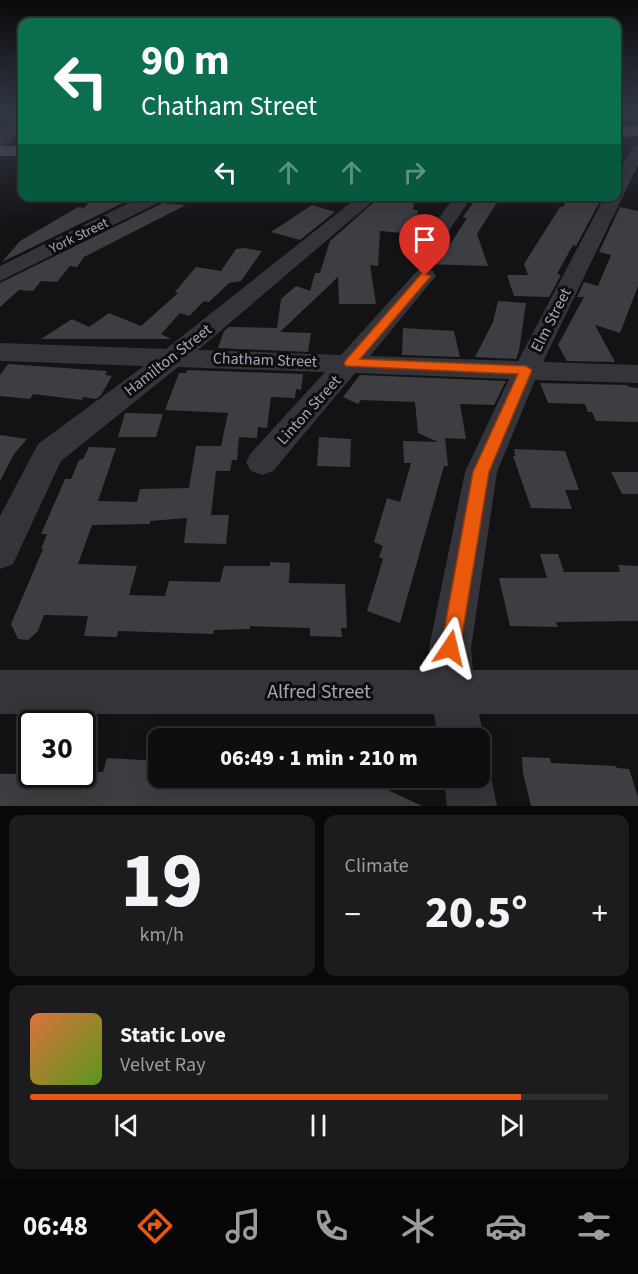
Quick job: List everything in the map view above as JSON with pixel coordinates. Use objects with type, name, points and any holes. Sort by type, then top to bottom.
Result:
[{"type":"street","points":[[621,182],[637,152]]},
{"type":"street","name":"York Street","points":[[0,274],[148,201]]},
{"type":"street","name":"Hamilton Street","points":[[0,552],[49,453],[173,357],[365,201]]},
{"type":"street","points":[[441,230],[461,201]]},
{"type":"street","name":"Elm Street","points":[[459,728],[453,692],[450,648],[481,472],[526,370],[611,201]]},
{"type":"street","name":"Linton Street","points":[[262,462],[425,276]]},
{"type":"street","name":"Chatham Street","points":[[0,352],[638,374]]},
{"type":"street","name":"Alfred Street","points":[[0,692],[638,692]]},
{"type":"street","points":[[469,788],[472,806]]},
{"type":"building","points":[[90,201],[127,201],[2,262],[20,241],[78,207],[84,208]]},
{"type":"building","points":[[375,201],[414,201],[413,210],[418,210],[414,234],[380,231],[378,266],[370,265],[376,304],[339,304],[338,277],[280,332],[311,333],[308,352],[218,348],[224,331],[229,327],[277,328],[281,299],[296,286],[310,291],[315,273],[320,273],[330,241]]},
{"type":"building","points":[[474,201],[498,201],[477,234],[488,266],[423,264],[420,245],[449,246],[467,218],[463,217]]},
{"type":"building","points":[[567,201],[599,203],[576,246],[573,245],[557,274],[561,275],[549,297],[514,296],[507,275],[528,275],[524,264],[560,207],[563,207]]},
{"type":"building","points":[[163,203],[186,205],[84,257],[77,267],[70,266],[57,282],[41,281],[33,291],[19,290],[0,307],[0,283]]},
{"type":"building","points":[[312,205],[335,212],[300,240],[271,232]]},
{"type":"building","points":[[620,207],[638,211],[638,286],[620,333],[595,325],[615,362],[567,361],[558,345],[584,297],[577,297],[584,282],[598,286],[611,255],[599,252]]},
{"type":"building","points":[[236,249],[262,251],[241,281],[229,283],[209,302],[204,301],[189,316],[180,313],[161,334],[171,339],[41,339],[72,319],[89,327],[109,313],[141,326],[178,293],[175,292],[196,267],[221,271]]},
{"type":"building","points":[[498,301],[526,303],[516,359],[475,357],[493,322]]},
{"type":"building","points":[[403,328],[454,331],[460,357],[402,355]]},
{"type":"building","points":[[8,364],[107,371],[105,375],[112,376],[101,395],[96,399],[83,397],[82,400],[33,394],[30,399],[0,396],[0,375]]},
{"type":"building","points":[[187,370],[303,374],[301,390],[296,389],[295,398],[271,397],[267,428],[258,427],[257,438],[239,437],[237,460],[232,460],[230,471],[216,471],[211,515],[229,515],[226,544],[184,543],[187,518],[150,521],[150,524],[92,525],[78,564],[137,566],[129,595],[165,596],[169,581],[220,582],[224,566],[270,566],[270,562],[290,563],[289,583],[345,584],[347,628],[341,628],[342,637],[310,636],[310,628],[250,626],[250,629],[214,630],[213,634],[118,631],[117,637],[84,636],[88,616],[44,615],[38,631],[28,640],[18,639],[11,624],[43,549],[41,549],[47,534],[41,534],[65,479],[71,479],[79,460],[83,459],[89,447],[116,448],[98,501],[137,502],[140,489],[189,488],[196,446],[221,446],[228,413],[165,410],[179,373],[186,373]]},
{"type":"building","points":[[360,375],[506,381],[494,405],[460,404],[466,439],[445,438],[448,466],[444,466],[400,623],[367,611],[383,559],[379,557],[383,546],[374,542],[387,498],[400,502],[411,463],[404,463],[403,441],[438,442],[418,433],[415,402],[361,400],[358,404],[343,397]]},
{"type":"building","points":[[540,383],[627,385],[638,388],[638,422],[596,421],[592,412],[588,412],[585,404],[548,403]]},
{"type":"building","points":[[125,413],[163,414],[156,437],[118,437]]},
{"type":"building","points":[[0,435],[27,439],[14,454],[0,481]]},
{"type":"building","points":[[319,437],[351,439],[350,467],[317,466]]},
{"type":"building","points":[[514,449],[565,451],[579,490],[565,490],[572,509],[531,508],[513,456],[515,456]]},
{"type":"building","points":[[611,472],[638,472],[638,494],[622,494]]},
{"type":"building","points":[[540,554],[558,554],[564,572],[620,572],[618,565],[638,566],[638,621],[556,622],[558,627],[510,626],[499,578],[547,578]]},
{"type":"building","points":[[522,757],[550,758],[551,763],[616,766],[629,769],[638,797],[638,806],[531,806],[523,773]]},
{"type":"building","points":[[107,758],[148,760],[148,788],[388,788],[422,806],[0,806],[0,774],[18,774],[18,788],[96,788],[96,772],[103,772]]},
{"type":"route","points":[[425,276],[350,363],[526,370],[481,472],[450,648]]}]
